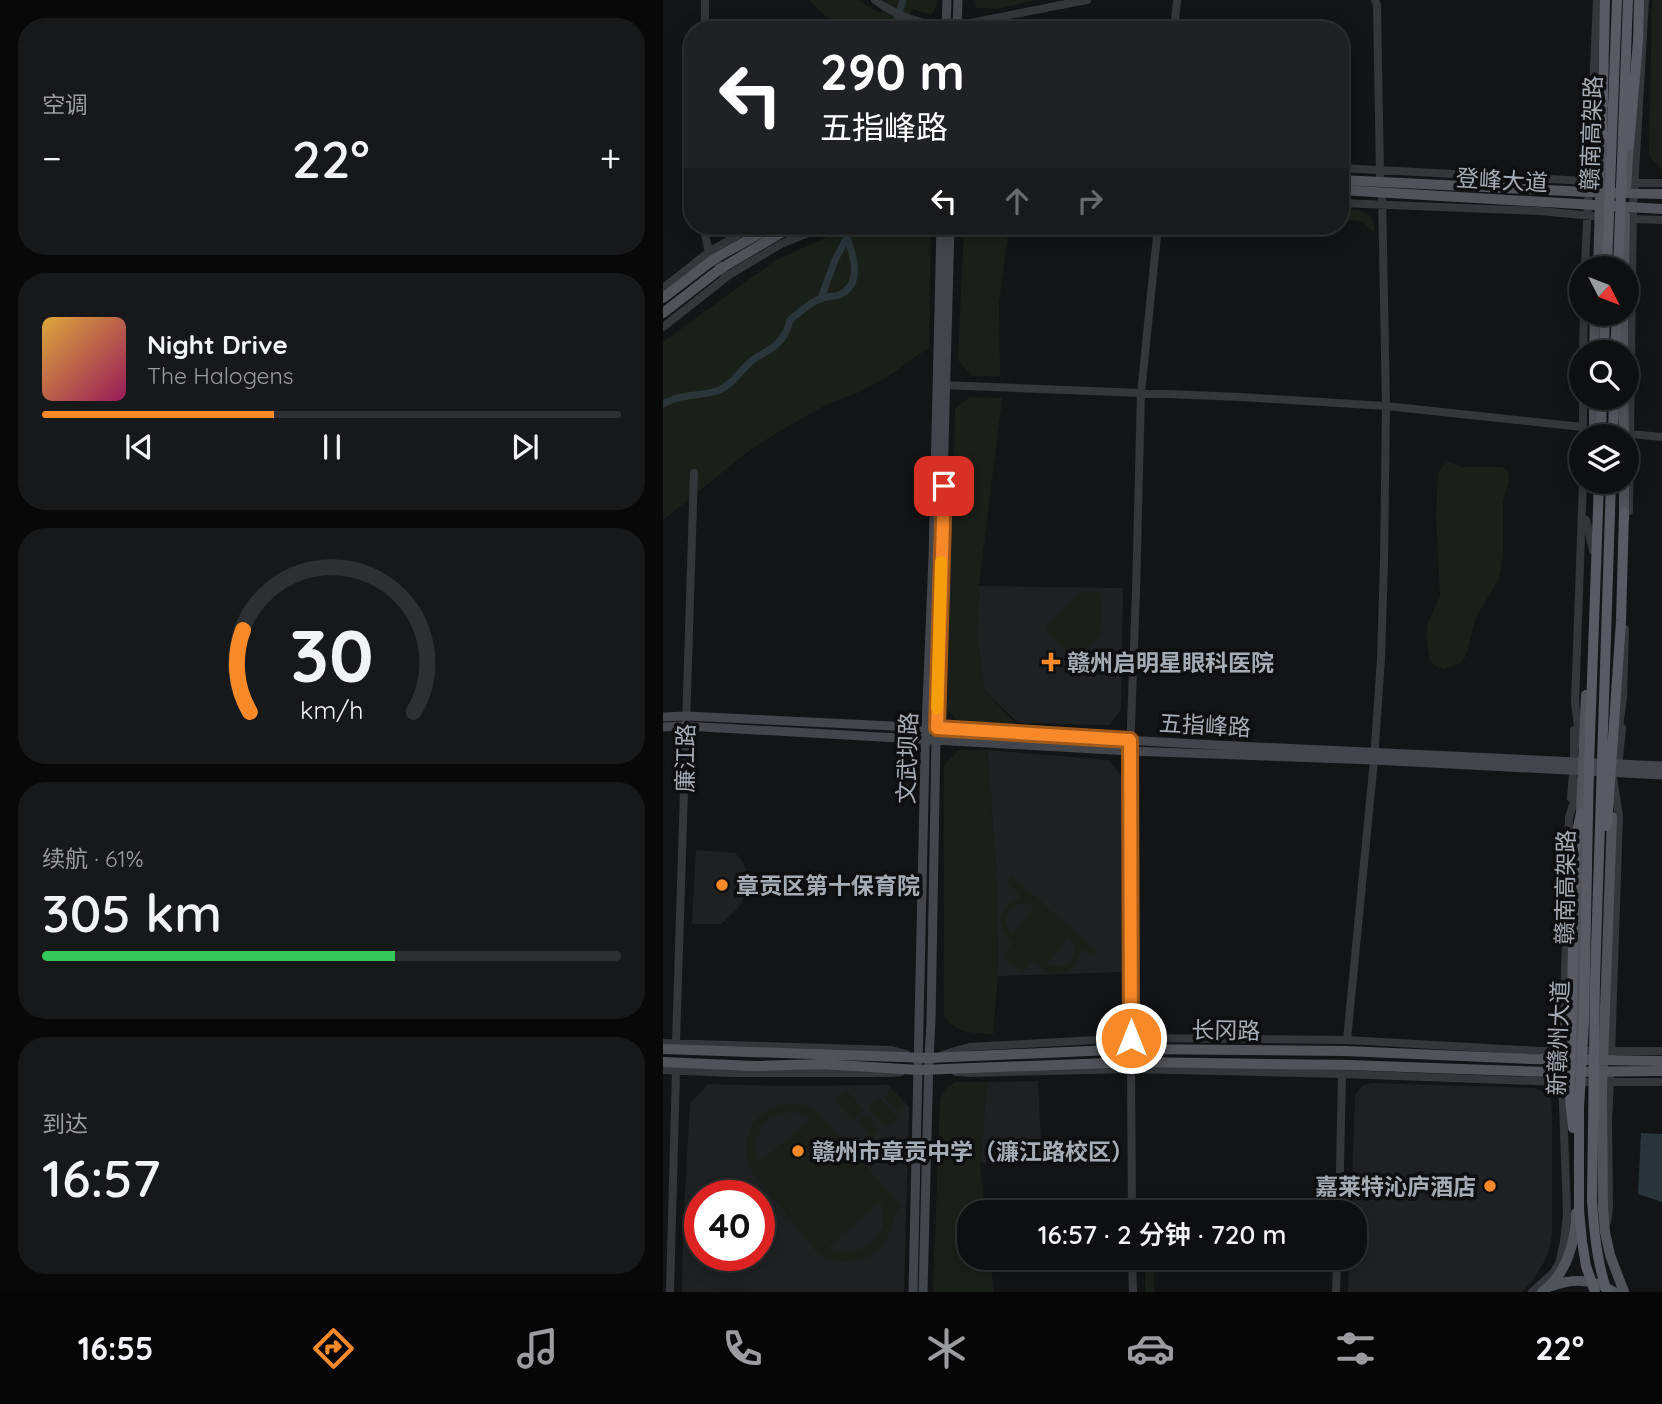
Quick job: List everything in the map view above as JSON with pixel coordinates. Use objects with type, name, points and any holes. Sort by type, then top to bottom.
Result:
[{"type":"highway","points":[[1602,142],[1607,0]]},
{"type":"highway","name":"赣南高架路","points":[[1607,256],[1617,0]]},
{"type":"highway","name":"赣南高架路","points":[[1618,256],[1628,0]]},
{"type":"highway","points":[[1629,145],[1638,41],[1637,0]]},
{"type":"highway","name":"赣南高架路","points":[[1595,1292],[1586,1266],[1579,1210],[1579,1108],[1584,1022],[1596,494]]},
{"type":"highway","name":"赣南高架路","points":[[1607,1292],[1593,1229],[1592,1200],[1604,1079],[1595,981],[1611,494]]},
{"type":"highway","points":[[1604,1079],[1600,982],[1605,853],[1621,621],[1624,512]]},
{"type":"highway","points":[[1579,1210],[1570,1098],[1575,841],[1581,813]]},
{"type":"main road","points":[[946,21],[947,3]]},
{"type":"main road","points":[[957,21],[958,3]]},
{"type":"main road","points":[[1598,256],[1602,142]]},
{"type":"main road","points":[[1625,256],[1629,218],[1629,145]]},
{"type":"main road","name":"登峰大道","points":[[1349,180],[1588,192],[1601,187],[1630,188],[1662,194]]},
{"type":"main road","name":"登峰大道","points":[[1349,188],[1381,182],[1587,204],[1662,209]]},
{"type":"main road","points":[[663,298],[711,256],[754,235]]},
{"type":"main road","points":[[663,313],[778,235]]},
{"type":"main road","name":"文武坝路","points":[[941,235],[942,385]]},
{"type":"main road","name":"文武坝路","points":[[913,1292],[924,1064],[931,1021],[931,739],[950,235]]},
{"type":"main road","name":"新赣州大道","points":[[1542,1292],[1554,1284],[1569,1254],[1576,1212],[1581,813],[1578,767],[1595,494]]},
{"type":"main road","name":"新赣州大道","points":[[1624,494],[1612,810],[1607,1056],[1604,1079],[1603,1209],[1613,1267],[1624,1292]]},
{"type":"main road","name":"五指峰路","points":[[663,717],[932,728],[1130,746]]},
{"type":"main road","name":"五指峰路","points":[[663,727],[1374,756],[1615,769],[1662,775]]},
{"type":"main road","name":"五指峰路","points":[[1615,769],[1662,766]]},
{"type":"main road","name":"长冈路","points":[[663,1049],[924,1064],[1134,1049],[1577,1055],[1662,1060]]},
{"type":"main road","name":"长冈路","points":[[663,1062],[754,1066],[1135,1062],[1348,1065],[1604,1079],[1662,1072]]},
{"type":"main road","points":[[802,1073],[822,1064]]},
{"type":"main road","name":"文武坝路","points":[[923,1292],[924,1064]]},
{"type":"main road","points":[[732,1073],[754,1066]]},
{"type":"main road","points":[[1542,1292],[1574,1280],[1599,1284],[1614,1292]]},
{"type":"street","points":[[705,0],[705,21]]},
{"type":"street","points":[[875,0],[902,16],[918,21]]},
{"type":"street","points":[[990,21],[1087,0]]},
{"type":"street","points":[[1175,21],[1177,0]]},
{"type":"street","points":[[1347,1040],[1374,756],[1384,573],[1386,406],[1375,0]]},
{"type":"street","points":[[1585,256],[1597,0]]},
{"type":"street","points":[[1645,0],[1640,111],[1630,188],[1662,183]]},
{"type":"street","points":[[1349,172],[1381,182],[1588,181],[1601,187]]},
{"type":"street","points":[[1349,203],[1540,211],[1662,220]]},
{"type":"street","points":[[1629,218],[1630,340]]},
{"type":"street","points":[[705,235],[711,256],[723,273]]},
{"type":"street","points":[[663,288],[740,235]]},
{"type":"street","points":[[663,327],[723,273],[803,235]]},
{"type":"street","points":[[1131,1038],[1130,746],[1141,393],[1157,235]]},
{"type":"street","points":[[942,385],[1241,397],[1386,406],[1569,429]]},
{"type":"street","points":[[1639,436],[1662,437]]},
{"type":"street","name":"廉江路","points":[[676,1043],[694,473]]},
{"type":"street","points":[[1532,1292],[1553,1273],[1563,1252],[1567,1213],[1563,1055],[1569,818],[1578,767],[1575,703],[1583,494]]},
{"type":"street","points":[[1626,494],[1623,698],[1615,769],[1619,816],[1607,1056],[1662,1051]]},
{"type":"street","points":[[1583,510],[1593,550]]},
{"type":"street","points":[[663,1070],[891,1073],[969,1047],[1131,1038],[1347,1040],[1563,1055]]},
{"type":"street","points":[[663,1043],[891,1050],[924,1064],[970,1073],[1131,1069],[1563,1077]]},
{"type":"street","points":[[1131,1069],[1131,1200]]},
{"type":"street","points":[[670,1292],[676,1071]]},
{"type":"street","points":[[1339,1200],[1342,1074]]},
{"type":"street","points":[[1604,1079],[1662,1082]]},
{"type":"street","points":[[1132,1270],[1133,1292]]},
{"type":"street","points":[[1336,1292],[1337,1270]]},
{"type":"shaded area","points":[[858,0],[879,13],[887,0],[937,0],[937,6],[931,15],[912,9],[908,21],[827,21],[829,19],[809,1]]},
{"type":"shaded area","points":[[975,0],[1036,0],[997,9],[976,8]]},
{"type":"shaded area","points":[[1652,0],[1662,0],[1662,170],[1652,160],[1649,152]]},
{"type":"shaded area","points":[[1349,209],[1369,215],[1374,225],[1374,233],[1362,221],[1349,220]]},
{"type":"shaded area","points":[[832,235],[931,235],[929,348],[886,378],[830,403],[750,450],[663,520],[663,342],[776,260]]},
{"type":"shaded area","points":[[964,235],[1008,235],[999,303],[1000,376],[972,376],[958,360]]},
{"type":"shaded area","points":[[970,397],[1002,398],[979,586],[977,634],[984,690],[1015,723],[959,722],[947,710],[955,409]]},
{"type":"shaded area","points":[[1450,462],[1460,467],[1502,467],[1508,471],[1509,481],[1503,501],[1503,555],[1499,578],[1476,617],[1466,656],[1459,664],[1443,669],[1434,665],[1429,657],[1426,635],[1428,622],[1440,596],[1436,517],[1438,473],[1444,464]]},
{"type":"shaded area","name":"赣州启明星眼科医院","points":[[979,586],[1123,588],[1121,710],[1109,725],[1018,723],[984,690],[977,634]]},
{"type":"shaded area","points":[[1101,592],[1100,635],[1075,659],[1045,629],[1080,593]]},
{"type":"shaded area","points":[[959,750],[987,750],[996,868],[998,976],[993,1034],[960,1030],[944,1016],[944,765]]},
{"type":"shaded area","points":[[987,750],[1108,760],[1122,776],[1124,972],[998,976],[996,868]]},
{"type":"shaded area","name":"章贡区第十保育院","points":[[696,850],[735,853],[750,878],[748,892],[737,909],[721,924],[692,924]]},
{"type":"shaded area","points":[[1012,876],[1097,951],[1092,956],[1082,948],[1075,965],[1065,972],[1054,973],[1041,967],[1011,943],[1002,929],[1002,917],[1007,907],[1022,897],[1007,882]],"holes":[[[1020,904],[1035,908],[1012,934],[1007,925],[1007,916],[1011,909]],[[1069,938],[1075,950],[1071,961],[1061,966],[1047,964]]]},
{"type":"shaded area","points":[[1012,944],[1032,962],[1022,973],[1002,956]]},
{"type":"shaded area","points":[[1038,1081],[1042,1161],[980,1163],[987,1082]]},
{"type":"shaded area","points":[[955,1082],[987,1082],[980,1163],[984,1200],[957,1200],[957,1270],[991,1270],[994,1292],[933,1292],[940,1099],[945,1089]]},
{"type":"shaded area","points":[[1372,1083],[1534,1088],[1548,1093],[1552,1116],[1552,1232],[1544,1262],[1522,1292],[1348,1292],[1349,1270],[1367,1270],[1367,1200],[1351,1200],[1355,1095],[1362,1086]]},
{"type":"shaded area","name":"赣州市章贡中学（濂江路校区）","points":[[708,1084],[888,1085],[909,1107],[904,1292],[682,1292],[684,1208],[684,1271],[775,1271],[775,1180],[686,1180],[690,1103]]},
{"type":"shaded area","points":[[847,1090],[864,1111],[853,1121],[835,1100]]},
{"type":"shaded area","points":[[892,1090],[906,1105],[897,1113],[884,1097]]},
{"type":"shaded area","points":[[880,1098],[898,1118],[886,1128],[868,1108]]},
{"type":"shaded area","points":[[787,1103],[800,1104],[817,1111],[902,1207],[893,1215],[891,1229],[878,1250],[856,1261],[843,1262],[818,1254],[775,1200],[775,1180],[759,1180],[751,1170],[746,1158],[747,1139],[754,1122],[769,1109]],"holes":[[[784,1113],[806,1115],[811,1119],[758,1163],[755,1144],[762,1127],[775,1116]],[[880,1202],[884,1214],[879,1235],[872,1243],[851,1251],[828,1247]]]},
{"type":"shaded area","points":[[866,1115],[880,1131],[872,1138],[858,1122]]},
{"type":"shaded area","points":[[1641,1133],[1662,1134],[1662,1202],[1638,1194]]},
{"type":"shaded area","points":[[884,1135],[902,1155],[890,1165],[872,1145]]},
{"type":"shaded area","points":[[1145,1270],[1154,1270],[1154,1292],[1145,1292]]},
{"type":"waterway","points":[[896,21],[903,0]]},
{"type":"waterway","points":[[663,404],[677,398],[710,393],[723,388],[754,359],[778,343],[790,320],[802,310],[819,299],[839,295],[847,289],[852,282],[854,264],[846,235]]},
{"type":"waterway","points":[[821,298],[847,237]]},
{"type":"slow traffic","points":[[937,708],[941,562]]},
{"type":"place","name":"赣州启明星眼科医院","points":[[1051,662]]},
{"type":"place","name":"章贡区第十保育院","points":[[722,885]]},
{"type":"place","name":"赣州市章贡中学（濂江路校区）","points":[[798,1151]]},
{"type":"place","name":"嘉莱特沁庐酒店","points":[[1490,1186]]},
{"type":"route","points":[[944,486],[937,728],[1130,740],[1131,1038]]}]
